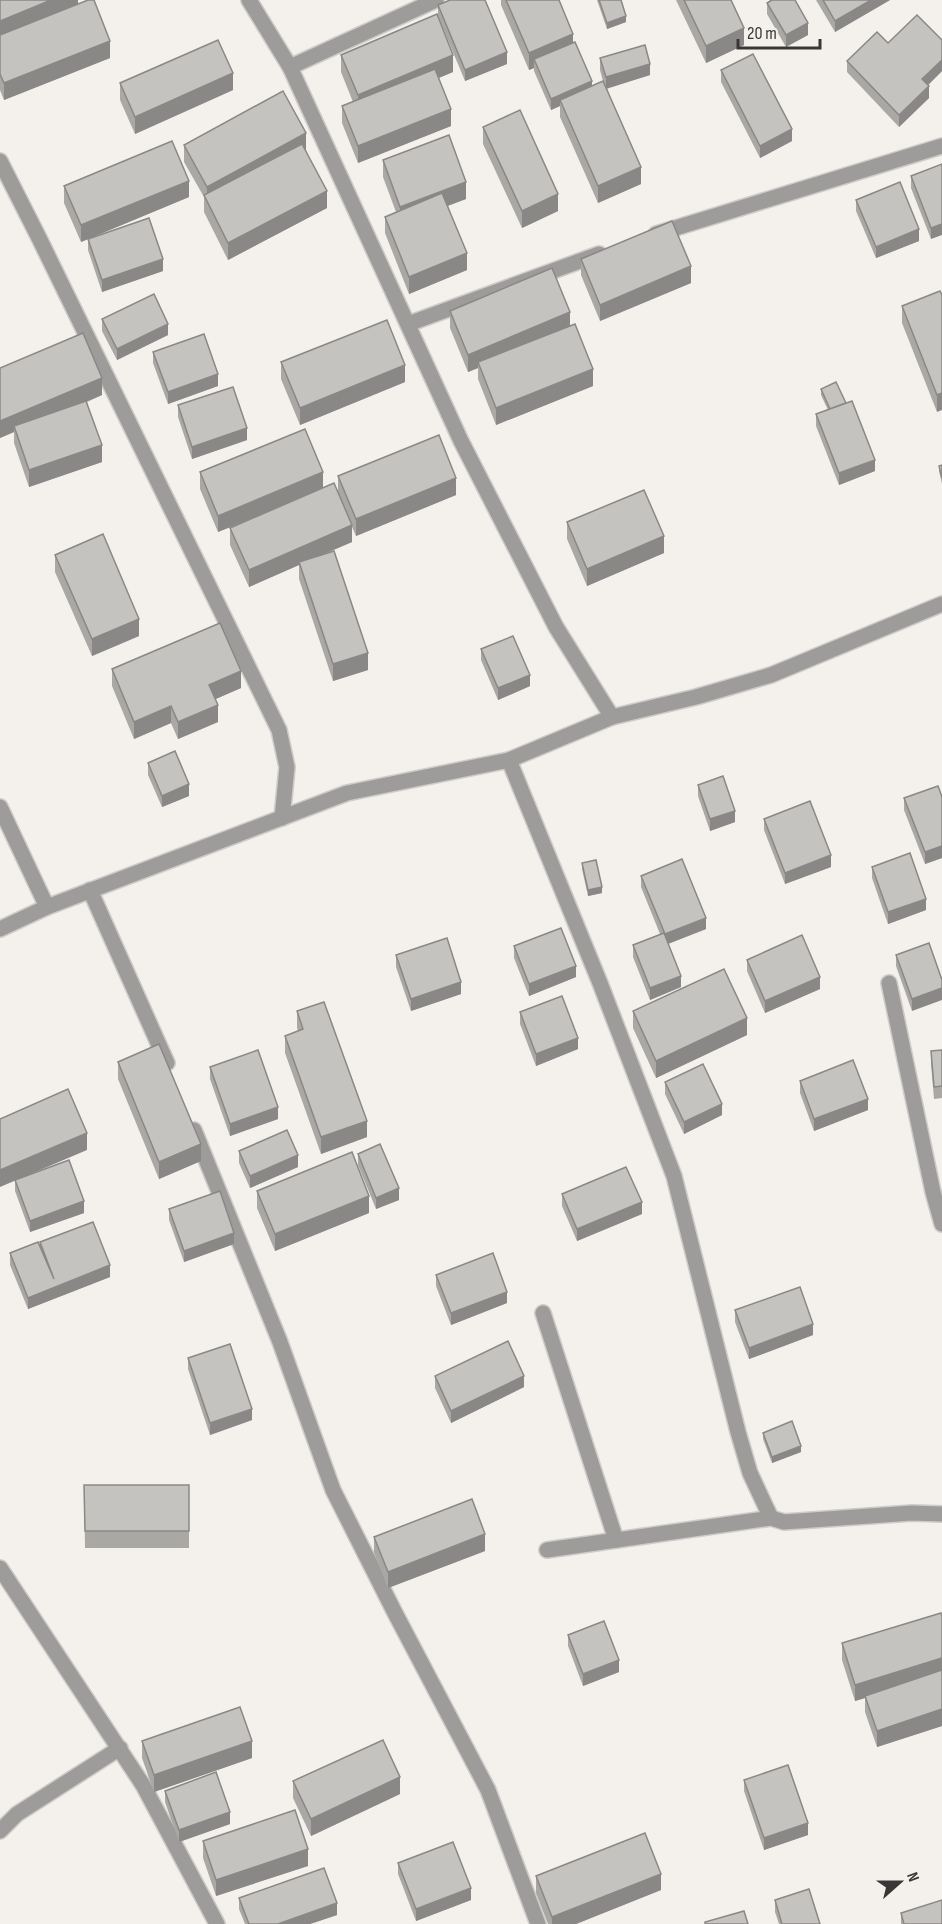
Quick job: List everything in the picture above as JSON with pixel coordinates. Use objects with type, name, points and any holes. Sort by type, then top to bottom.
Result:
[{"type":"street","points":[[249,0],[290,67],[461,441],[550,617],[612,717]]},
{"type":"street","points":[[290,67],[436,0]]},
{"type":"street","points":[[647,237],[942,146]]},
{"type":"street","points":[[0,161],[46,250],[279,730],[287,767],[282,818]]},
{"type":"street","points":[[408,324],[614,249]]},
{"type":"street","points":[[0,929],[90,890],[347,793],[509,760],[612,717],[696,697],[771,675],[942,604]]},
{"type":"street","points":[[509,760],[600,983],[674,1176],[738,1432],[750,1473],[771,1518]]},
{"type":"street","points":[[0,807],[47,907]]},
{"type":"street","points":[[90,890],[170,1072]]},
{"type":"street","points":[[889,983],[933,1192],[942,1224]]},
{"type":"street","points":[[188,1115],[279,1342],[333,1490],[488,1790],[538,1924]]},
{"type":"street","points":[[543,1313],[616,1540]]},
{"type":"street","points":[[547,1550],[771,1518],[784,1522],[912,1513],[942,1514]]},
{"type":"street","points":[[0,1568],[143,1785],[217,1924]]},
{"type":"street","points":[[0,1831],[17,1814],[120,1748]]},
{"type":"building","points":[[0,0],[51,0],[0,21]]},
{"type":"building","points":[[88,0],[94,0],[110,41],[4,83],[0,74],[0,35]]},
{"type":"building","points":[[450,0],[485,0],[507,52],[465,70],[438,5]]},
{"type":"building","points":[[506,0],[559,0],[573,34],[529,53]]},
{"type":"building","points":[[599,0],[621,0],[626,16],[607,23]]},
{"type":"building","points":[[684,0],[731,0],[744,28],[706,46]]},
{"type":"building","points":[[772,0],[795,0],[808,23],[786,35],[767,3]]},
{"type":"building","points":[[823,0],[871,0],[835,21]]},
{"type":"building","points":[[437,14],[453,55],[358,95],[341,55]]},
{"type":"building","points":[[917,15],[942,40],[942,60],[922,79],[929,86],[899,115],[847,61],[877,32],[888,43]]},
{"type":"building","points":[[218,40],[233,73],[135,117],[120,83]]},
{"type":"building","points":[[575,42],[592,81],[551,99],[534,59]]},
{"type":"building","points":[[645,45],[650,64],[606,77],[600,58]]},
{"type":"building","points":[[753,54],[792,129],[760,146],[721,70]]},
{"type":"building","points":[[435,69],[451,109],[358,146],[342,106]]},
{"type":"building","points":[[603,81],[641,167],[598,186],[560,100]]},
{"type":"building","points":[[283,91],[306,133],[207,187],[184,145]]},
{"type":"building","points":[[520,110],[558,194],[522,211],[483,127]]},
{"type":"building","points":[[449,135],[466,182],[400,207],[383,160]]},
{"type":"building","points":[[172,141],[189,181],[81,225],[64,186]]},
{"type":"building","points":[[302,144],[327,191],[228,243],[204,195]]},
{"type":"building","points":[[942,164],[942,224],[931,228],[911,176]]},
{"type":"building","points":[[900,182],[919,229],[876,247],[856,200]]},
{"type":"building","points":[[442,193],[467,253],[409,277],[385,217]]},
{"type":"building","points":[[149,218],[163,259],[102,280],[88,239]]},
{"type":"building","points":[[672,221],[691,266],[600,305],[581,259]]},
{"type":"building","points":[[552,268],[570,312],[468,355],[450,311]]},
{"type":"building","points":[[940,291],[942,295],[942,393],[937,395],[902,306]]},
{"type":"building","points":[[154,294],[168,324],[117,349],[102,319]]},
{"type":"building","points":[[387,320],[405,365],[300,408],[281,362]]},
{"type":"building","points":[[575,324],[593,369],[496,408],[478,362]]},
{"type":"building","points":[[83,333],[102,378],[0,421],[0,368]]},
{"type":"building","points":[[204,334],[218,374],[168,392],[153,352]]},
{"type":"building","points":[[836,382],[846,403],[830,409],[821,389]]},
{"type":"building","points":[[233,387],[247,428],[192,447],[178,405]]},
{"type":"building","points":[[86,401],[102,445],[29,470],[14,426]]},
{"type":"building","points":[[852,401],[875,460],[839,473],[816,414]]},
{"type":"building","points":[[305,429],[323,472],[218,516],[200,472]]},
{"type":"building","points":[[439,435],[456,478],[356,519],[338,476]]},
{"type":"building","points":[[334,483],[352,525],[249,570],[230,528]]},
{"type":"building","points":[[644,490],[664,536],[587,569],[567,522]]},
{"type":"building","points":[[103,534],[139,619],[92,639],[55,555]]},
{"type":"building","points":[[334,551],[368,653],[333,664],[299,562]]},
{"type":"building","points":[[220,623],[241,671],[209,685],[218,705],[178,722],[171,706],[134,722],[112,669]]},
{"type":"building","points":[[513,636],[530,675],[498,688],[481,649]]},
{"type":"building","points":[[175,751],[189,784],[162,796],[148,763]]},
{"type":"building","points":[[723,776],[735,811],[710,819],[698,785]]},
{"type":"building","points":[[938,786],[942,797],[942,846],[925,852],[904,798]]},
{"type":"building","points":[[810,801],[831,855],[785,873],[764,819]]},
{"type":"building","points":[[910,853],[926,899],[888,912],[872,867]]},
{"type":"building","points":[[682,859],[706,918],[665,934],[641,876]]},
{"type":"building","points":[[596,860],[602,887],[588,890],[582,863]]},
{"type":"building","points":[[561,928],[576,966],[529,984],[514,946]]},
{"type":"building","points":[[664,933],[681,976],[650,988],[633,945]]},
{"type":"building","points":[[802,935],[820,977],[765,1001],[747,960]]},
{"type":"building","points":[[447,938],[461,982],[411,999],[396,955]]},
{"type":"building","points":[[929,943],[942,980],[942,988],[912,999],[896,955]]},
{"type":"building","points":[[724,969],[747,1018],[656,1061],[633,1011]]},
{"type":"building","points":[[562,996],[578,1038],[536,1054],[520,1012]]},
{"type":"building","points":[[324,1002],[367,1121],[321,1137],[285,1036],[303,1029],[297,1011]]},
{"type":"building","points":[[159,1044],[201,1144],[159,1162],[118,1062]]},
{"type":"building","points":[[258,1050],[278,1107],[230,1124],[210,1067]]},
{"type":"building","points":[[942,1050],[942,1086],[934,1087],[931,1051]]},
{"type":"building","points":[[853,1060],[868,1099],[814,1119],[800,1081]]},
{"type":"building","points":[[703,1064],[722,1104],[684,1122],[665,1082]]},
{"type":"building","points":[[68,1089],[87,1133],[0,1170],[0,1119]]},
{"type":"building","points":[[287,1130],[298,1155],[250,1176],[239,1151]]},
{"type":"building","points":[[380,1144],[399,1188],[376,1198],[358,1154]]},
{"type":"building","points":[[352,1152],[369,1196],[275,1234],[257,1191]]},
{"type":"building","points":[[69,1160],[84,1201],[30,1221],[15,1180]]},
{"type":"building","points":[[626,1167],[642,1202],[577,1229],[562,1194]]},
{"type":"building","points":[[220,1191],[234,1233],[184,1251],[169,1209]]},
{"type":"building","points":[[93,1222],[110,1265],[28,1298],[10,1253],[38,1242],[54,1279],[40,1242]]},
{"type":"building","points":[[493,1253],[507,1292],[451,1313],[436,1275]]},
{"type":"building","points":[[800,1287],[813,1324],[749,1348],[735,1310]]},
{"type":"building","points":[[508,1341],[524,1376],[451,1411],[435,1376]]},
{"type":"building","points":[[230,1344],[252,1409],[210,1423],[188,1358]]},
{"type":"building","points":[[792,1421],[801,1446],[772,1457],[763,1433]]},
{"type":"building","points":[[84,1485],[189,1485],[189,1531],[85,1531]]},
{"type":"building","points":[[472,1499],[485,1534],[388,1572],[374,1537]]},
{"type":"building","points":[[941,1613],[942,1658],[855,1685],[842,1643]]},
{"type":"building","points":[[604,1621],[619,1660],[583,1674],[568,1635]]},
{"type":"building","points":[[942,1670],[942,1709],[877,1731],[865,1696]]},
{"type":"building","points":[[240,1707],[252,1741],[154,1775],[142,1741]]},
{"type":"building","points":[[383,1740],[400,1777],[311,1819],[293,1781]]},
{"type":"building","points":[[788,1765],[808,1823],[764,1838],[744,1780]]},
{"type":"building","points":[[216,1772],[230,1812],[179,1830],[165,1791]]},
{"type":"building","points":[[295,1810],[308,1849],[216,1880],[203,1841]]},
{"type":"building","points":[[645,1833],[661,1874],[552,1917],[536,1876]]},
{"type":"building","points":[[453,1842],[471,1888],[416,1909],[398,1863]]},
{"type":"building","points":[[324,1868],[337,1903],[278,1924],[249,1924],[239,1898]]},
{"type":"building","points":[[809,1889],[820,1924],[782,1924],[775,1900]]},
{"type":"building","points":[[942,1900],[942,1924],[904,1924],[901,1913]]},
{"type":"building","points":[[744,1911],[748,1924],[705,1924],[705,1922]]}]
